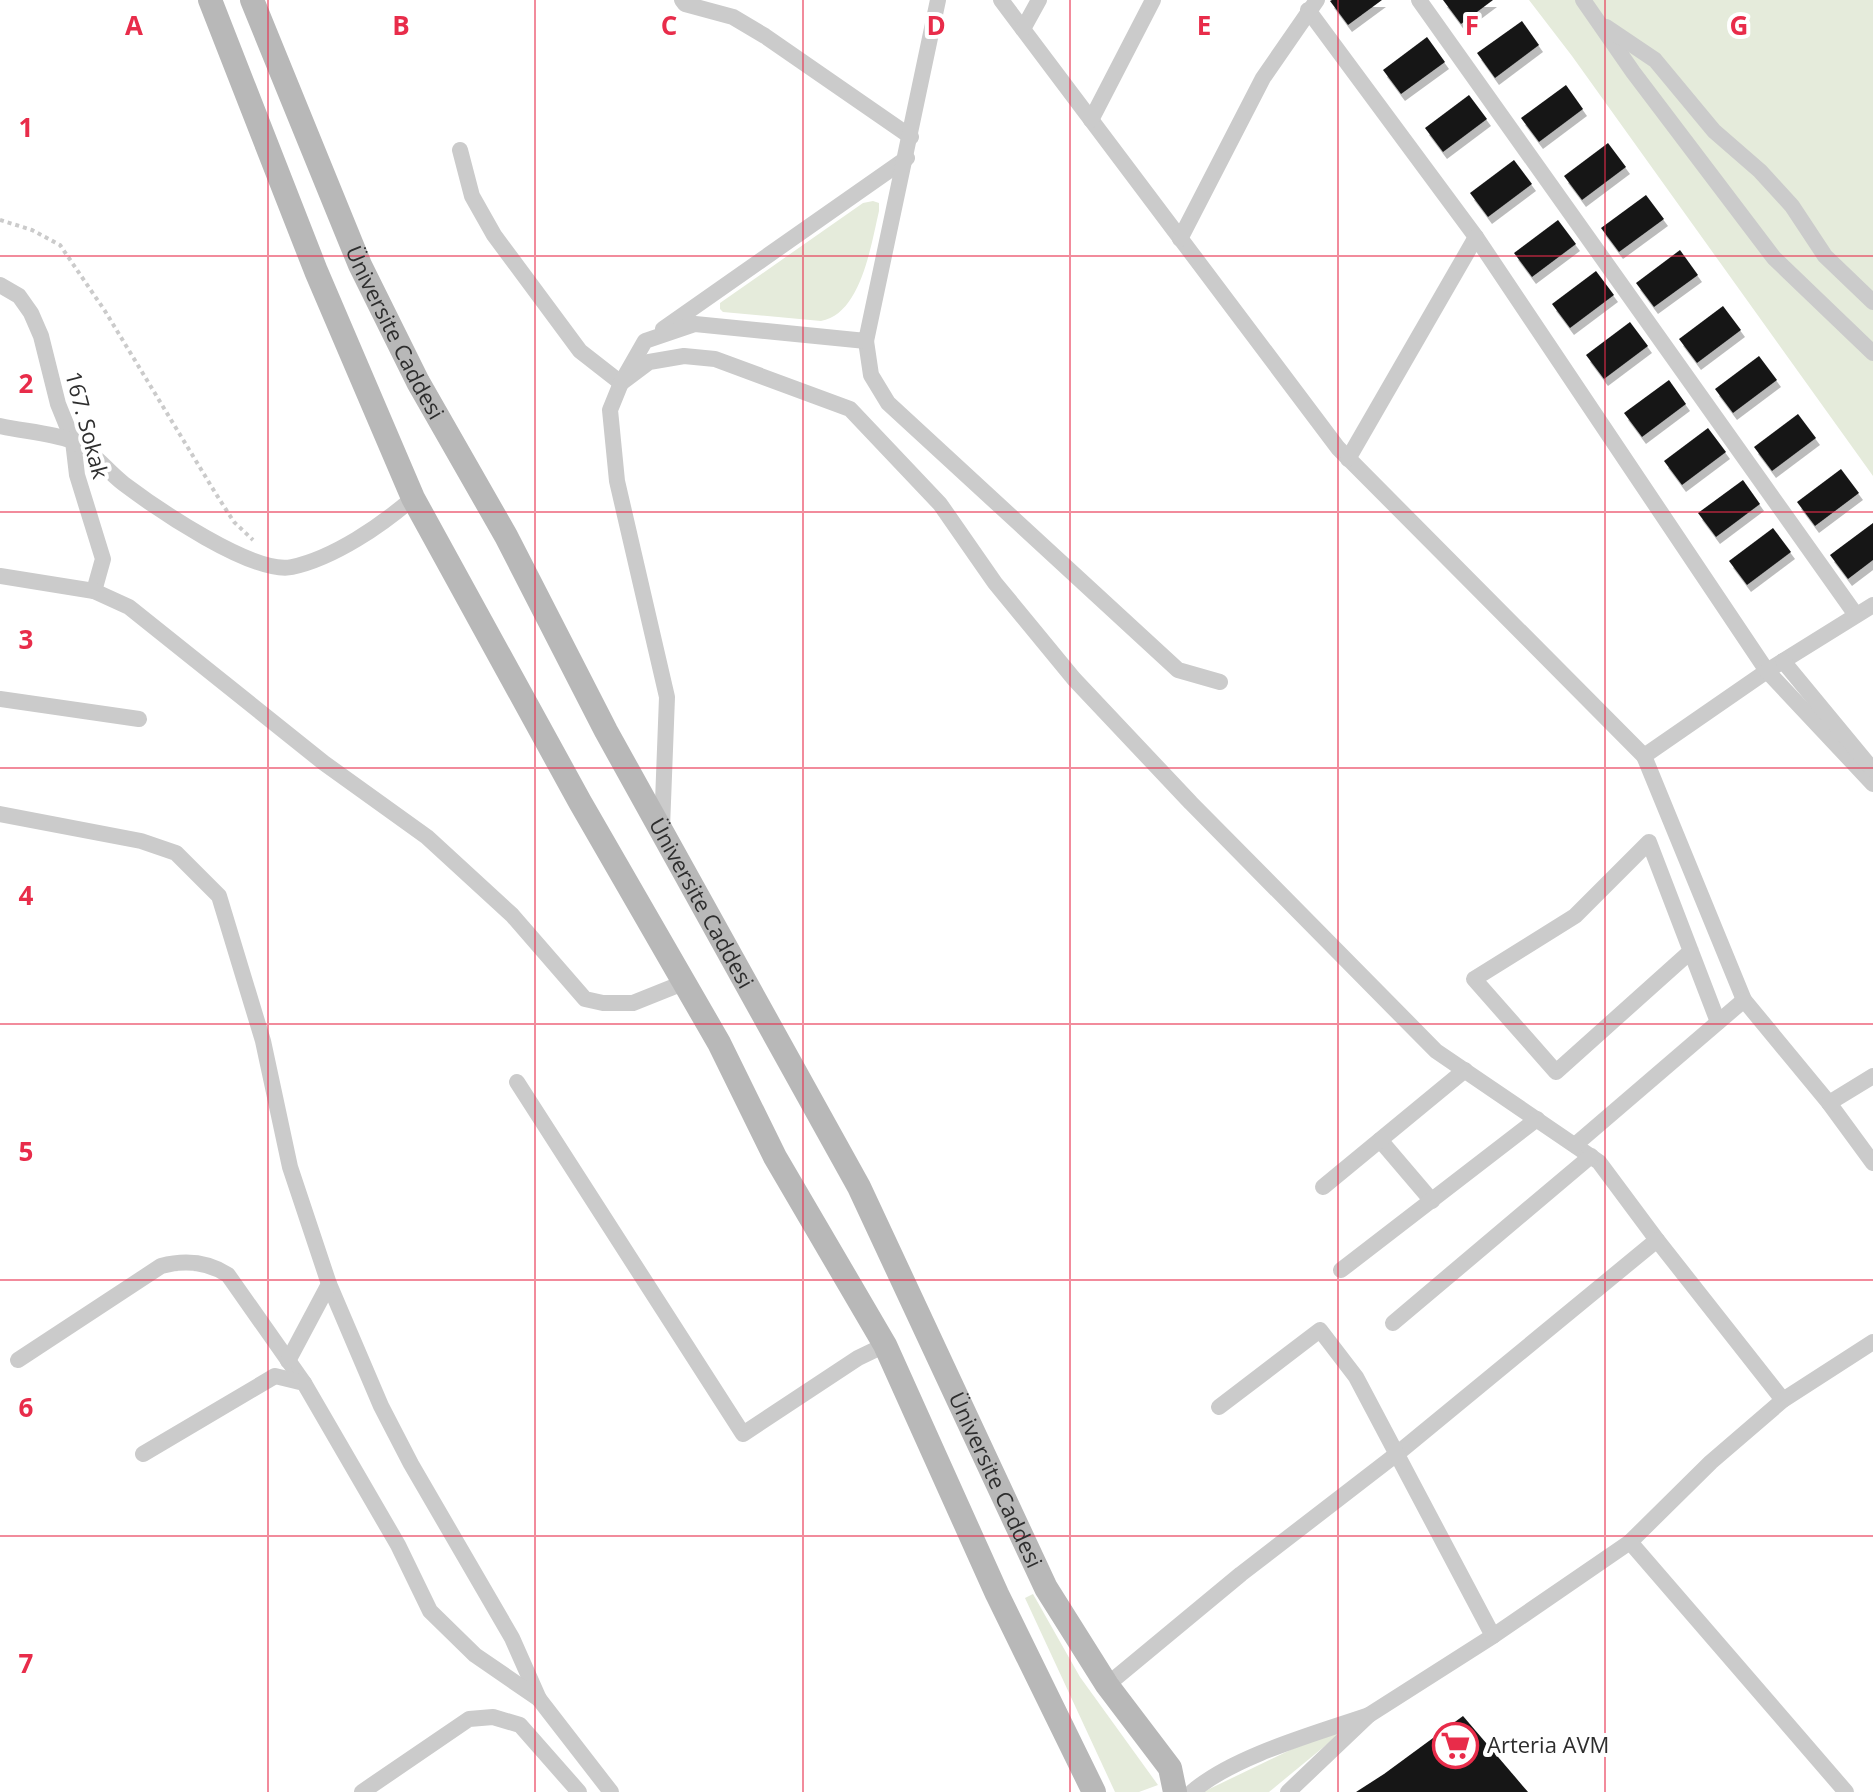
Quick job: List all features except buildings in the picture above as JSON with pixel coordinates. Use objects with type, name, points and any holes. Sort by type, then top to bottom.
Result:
[{"type":"main road","name":"Üniversite Caddesi","points":[[210,0],[316,271],[413,498],[580,802],[719,1043],[775,1157],[885,1345],[997,1594],[1094,1792]]},
{"type":"main road","name":"Üniversite Caddesi","points":[[252,0],[360,265],[418,382],[506,536],[606,731],[859,1187],[1046,1588],[1107,1685],[1170,1768],[1175,1792]]},
{"type":"street","points":[[938,0],[866,341],[871,375],[888,403],[1178,670],[1220,682]]},
{"type":"street","points":[[1001,0],[1338,448],[1644,756],[1744,1000],[1829,1103],[1873,1163]]},
{"type":"street","points":[[1023,29],[1039,0]]},
{"type":"street","points":[[1091,120],[1153,0]]},
{"type":"street","points":[[1419,0],[1856,615]]},
{"type":"street","points":[[1583,0],[1633,72],[1774,258],[1873,353]]},
{"type":"street","points":[[684,1],[733,17],[765,36],[911,137]]},
{"type":"street","points":[[1180,239],[1263,78],[1312,5],[1476,237],[1767,671],[1873,784]]},
{"type":"street","points":[[1598,22],[1655,60],[1714,131],[1760,171],[1792,206],[1825,256],[1873,302]]},
{"type":"street","points":[[460,150],[472,196],[494,235],[580,351],[621,383]]},
{"type":"street","points":[[662,829],[667,697],[617,481],[610,410],[621,383],[645,341],[907,158]]},
{"type":"street","points":[[1348,459],[1476,237]]},
{"type":"street","name":"167. Sokak","points":[[0,285],[19,296],[41,336],[58,404],[73,441],[77,475],[103,559],[94,591]]},
{"type":"street","points":[[645,341],[695,324],[866,341]]},
{"type":"street","points":[[621,383],[649,362],[684,356],[715,359],[850,409],[940,504],[995,583],[1085,690],[1191,803],[1436,1051],[1599,1162],[1783,1400]]},
{"type":"street","points":[[0,426],[73,441],[123,483],[159,508],[213,541],[268,566],[290,568],[326,554],[383,524],[413,498]]},
{"type":"street","points":[[0,576],[94,591],[129,607],[324,763],[427,837],[512,915],[585,999],[603,1003],[633,1003],[683,983]]},
{"type":"street","points":[[1644,756],[1767,671],[1873,605]]},
{"type":"street","points":[[1783,661],[1873,770]]},
{"type":"street","points":[[0,699],[139,719]]},
{"type":"street","points":[[0,814],[141,841],[176,853],[219,896],[263,1041],[290,1167],[329,1284],[387,1418],[512,1638],[539,1699],[611,1792]]},
{"type":"street","points":[[1691,951],[1556,1072],[1474,979],[1575,916],[1649,842],[1691,951],[1718,1022]]},
{"type":"street","points":[[1575,1145],[1744,1000]]},
{"type":"street","points":[[1323,1187],[1465,1070]]},
{"type":"street","points":[[1829,1103],[1873,1076]]},
{"type":"street","points":[[517,1082],[743,1434],[858,1358],[885,1345]]},
{"type":"street","points":[[1341,1270],[1537,1119]]},
{"type":"street","points":[[1380,1140],[1432,1201]]},
{"type":"street","points":[[1393,1323],[1591,1156]]},
{"type":"street","points":[[1107,1685],[1241,1574],[1398,1453],[1657,1240]]},
{"type":"street","points":[[18,1360],[161,1266],[174,1262],[213,1265],[228,1275],[304,1383],[398,1545],[430,1611],[475,1655],[539,1699]]},
{"type":"street","points":[[288,1361],[329,1284]]},
{"type":"street","points":[[1219,1407],[1320,1330],[1356,1377],[1493,1636]]},
{"type":"street","points":[[1288,1792],[1369,1715],[1493,1636],[1630,1542],[1711,1462],[1783,1400],[1873,1342]]},
{"type":"street","points":[[143,1454],[275,1376],[304,1383]]},
{"type":"street","points":[[1630,1542],[1846,1792]]},
{"type":"street","points":[[1192,1792],[1209,1777],[1297,1739],[1369,1715]]},
{"type":"street","points":[[362,1792],[469,1719],[493,1717],[520,1725],[579,1792]]},
{"type":"path","points":[[0,220],[32,230],[60,245],[105,311],[234,522],[258,544]]},
{"type":"green space","points":[[1529,0],[1873,0],[1873,476],[1572,56]]},
{"type":"green space","points":[[863,203],[879,203],[879,211],[868,259],[855,292],[835,316],[821,321],[723,312],[720,309],[720,303]]},
{"type":"green space","points":[[1033,1594],[1080,1677],[1158,1785],[1139,1792],[1115,1792],[1025,1598]]},
{"type":"green space","points":[[1348,1727],[1269,1792],[1203,1792],[1315,1738]]},
{"type":"place","name":"Arteria AVM","points":[[1456,1745]]}]
